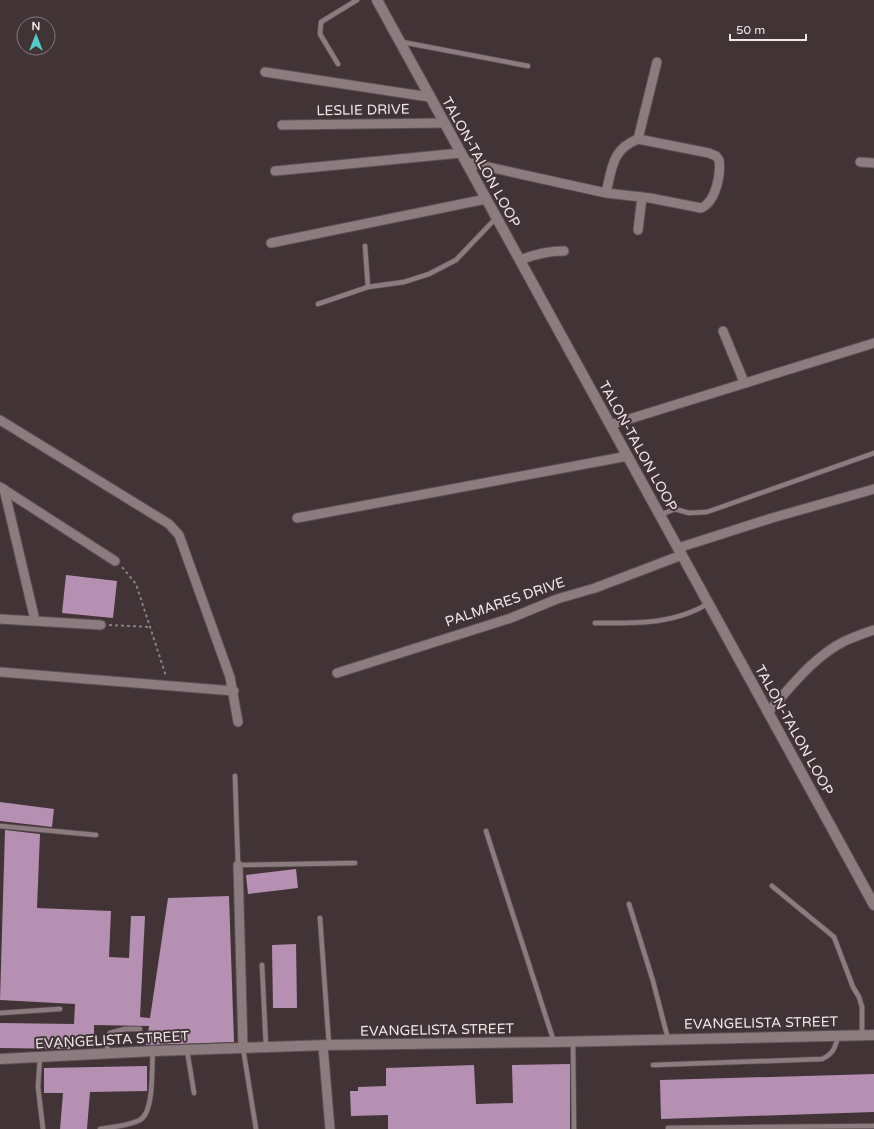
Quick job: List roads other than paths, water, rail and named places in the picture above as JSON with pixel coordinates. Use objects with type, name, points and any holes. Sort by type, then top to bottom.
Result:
[{"type":"street","name":"TALON-TALON LOOP","points":[[377,0],[768,712],[871,892],[874,905]]},
{"type":"street","points":[[638,139],[657,62]]},
{"type":"street","points":[[265,72],[429,97]]},
{"type":"street","name":"LESLIE DRIVE","points":[[282,125],[444,123]]},
{"type":"street","points":[[275,171],[464,158],[606,193],[704,207],[709,203],[715,189],[720,165],[716,156],[710,154],[638,139],[627,143],[614,158],[606,193]]},
{"type":"street","points":[[860,162],[874,163]]},
{"type":"street","points":[[638,230],[642,197]]},
{"type":"street","points":[[270,243],[486,199]]},
{"type":"street","points":[[520,260],[550,251],[564,251]]},
{"type":"street","points":[[723,330],[744,382]]},
{"type":"street","points":[[610,425],[744,382],[874,343]]},
{"type":"street","points":[[0,420],[169,524],[179,535],[205,603],[234,691],[238,722]]},
{"type":"street","points":[[296,518],[628,456]]},
{"type":"street","points":[[2,488],[115,561]]},
{"type":"street","points":[[2,488],[35,620]]},
{"type":"street","name":"PALMARES DRIVE","points":[[337,673],[511,618],[557,598],[595,588],[680,551],[772,518],[874,489]]},
{"type":"street","points":[[0,619],[101,625]]},
{"type":"street","points":[[768,712],[806,670],[822,655],[844,641],[874,630]]},
{"type":"street","points":[[0,672],[234,691]]},
{"type":"street","points":[[238,865],[243,1048]]},
{"type":"street","name":"EVANGELISTA STREET","points":[[0,1059],[153,1051],[326,1045],[573,1042],[874,1035]]},
{"type":"street","points":[[326,1045],[330,1129]]},
{"type":"lane","points":[[338,64],[320,34],[321,22],[357,0]]},
{"type":"lane","points":[[400,42],[528,66]]},
{"type":"lane","points":[[318,304],[368,287],[404,282],[429,274],[456,260],[496,218]]},
{"type":"lane","points":[[365,246],[368,287]]},
{"type":"lane","points":[[660,514],[674,509],[689,513],[707,512],[874,453]]},
{"type":"lane","points":[[595,623],[628,624],[669,620],[684,616],[709,603]]},
{"type":"lane","points":[[235,776],[238,865],[355,863]]},
{"type":"lane","points":[[0,826],[96,835]]},
{"type":"lane","points":[[486,831],[554,1042]]},
{"type":"lane","points":[[772,886],[834,937],[853,987],[859,996],[862,1007],[862,1035]]},
{"type":"lane","points":[[629,904],[653,981],[668,1039]]},
{"type":"lane","points":[[320,918],[326,1045]]},
{"type":"lane","points":[[262,965],[266,1047]]},
{"type":"lane","points":[[0,1013],[60,1009]]},
{"type":"lane","points":[[108,1054],[107,1045],[110,1033],[125,1029],[140,1029]]},
{"type":"lane","points":[[653,1065],[822,1059],[830,1056],[838,1035]]},
{"type":"lane","points":[[573,1042],[574,1129]]},
{"type":"lane","points":[[243,1048],[256,1129]]},
{"type":"lane","points":[[188,1050],[194,1092]]},
{"type":"lane","points":[[100,1129],[133,1122],[141,1119],[146,1114],[150,1102],[153,1051]]},
{"type":"lane","points":[[40,1057],[38,1087],[43,1129]]},
{"type":"lane","points":[[668,1128],[709,1129],[874,1126]]}]
